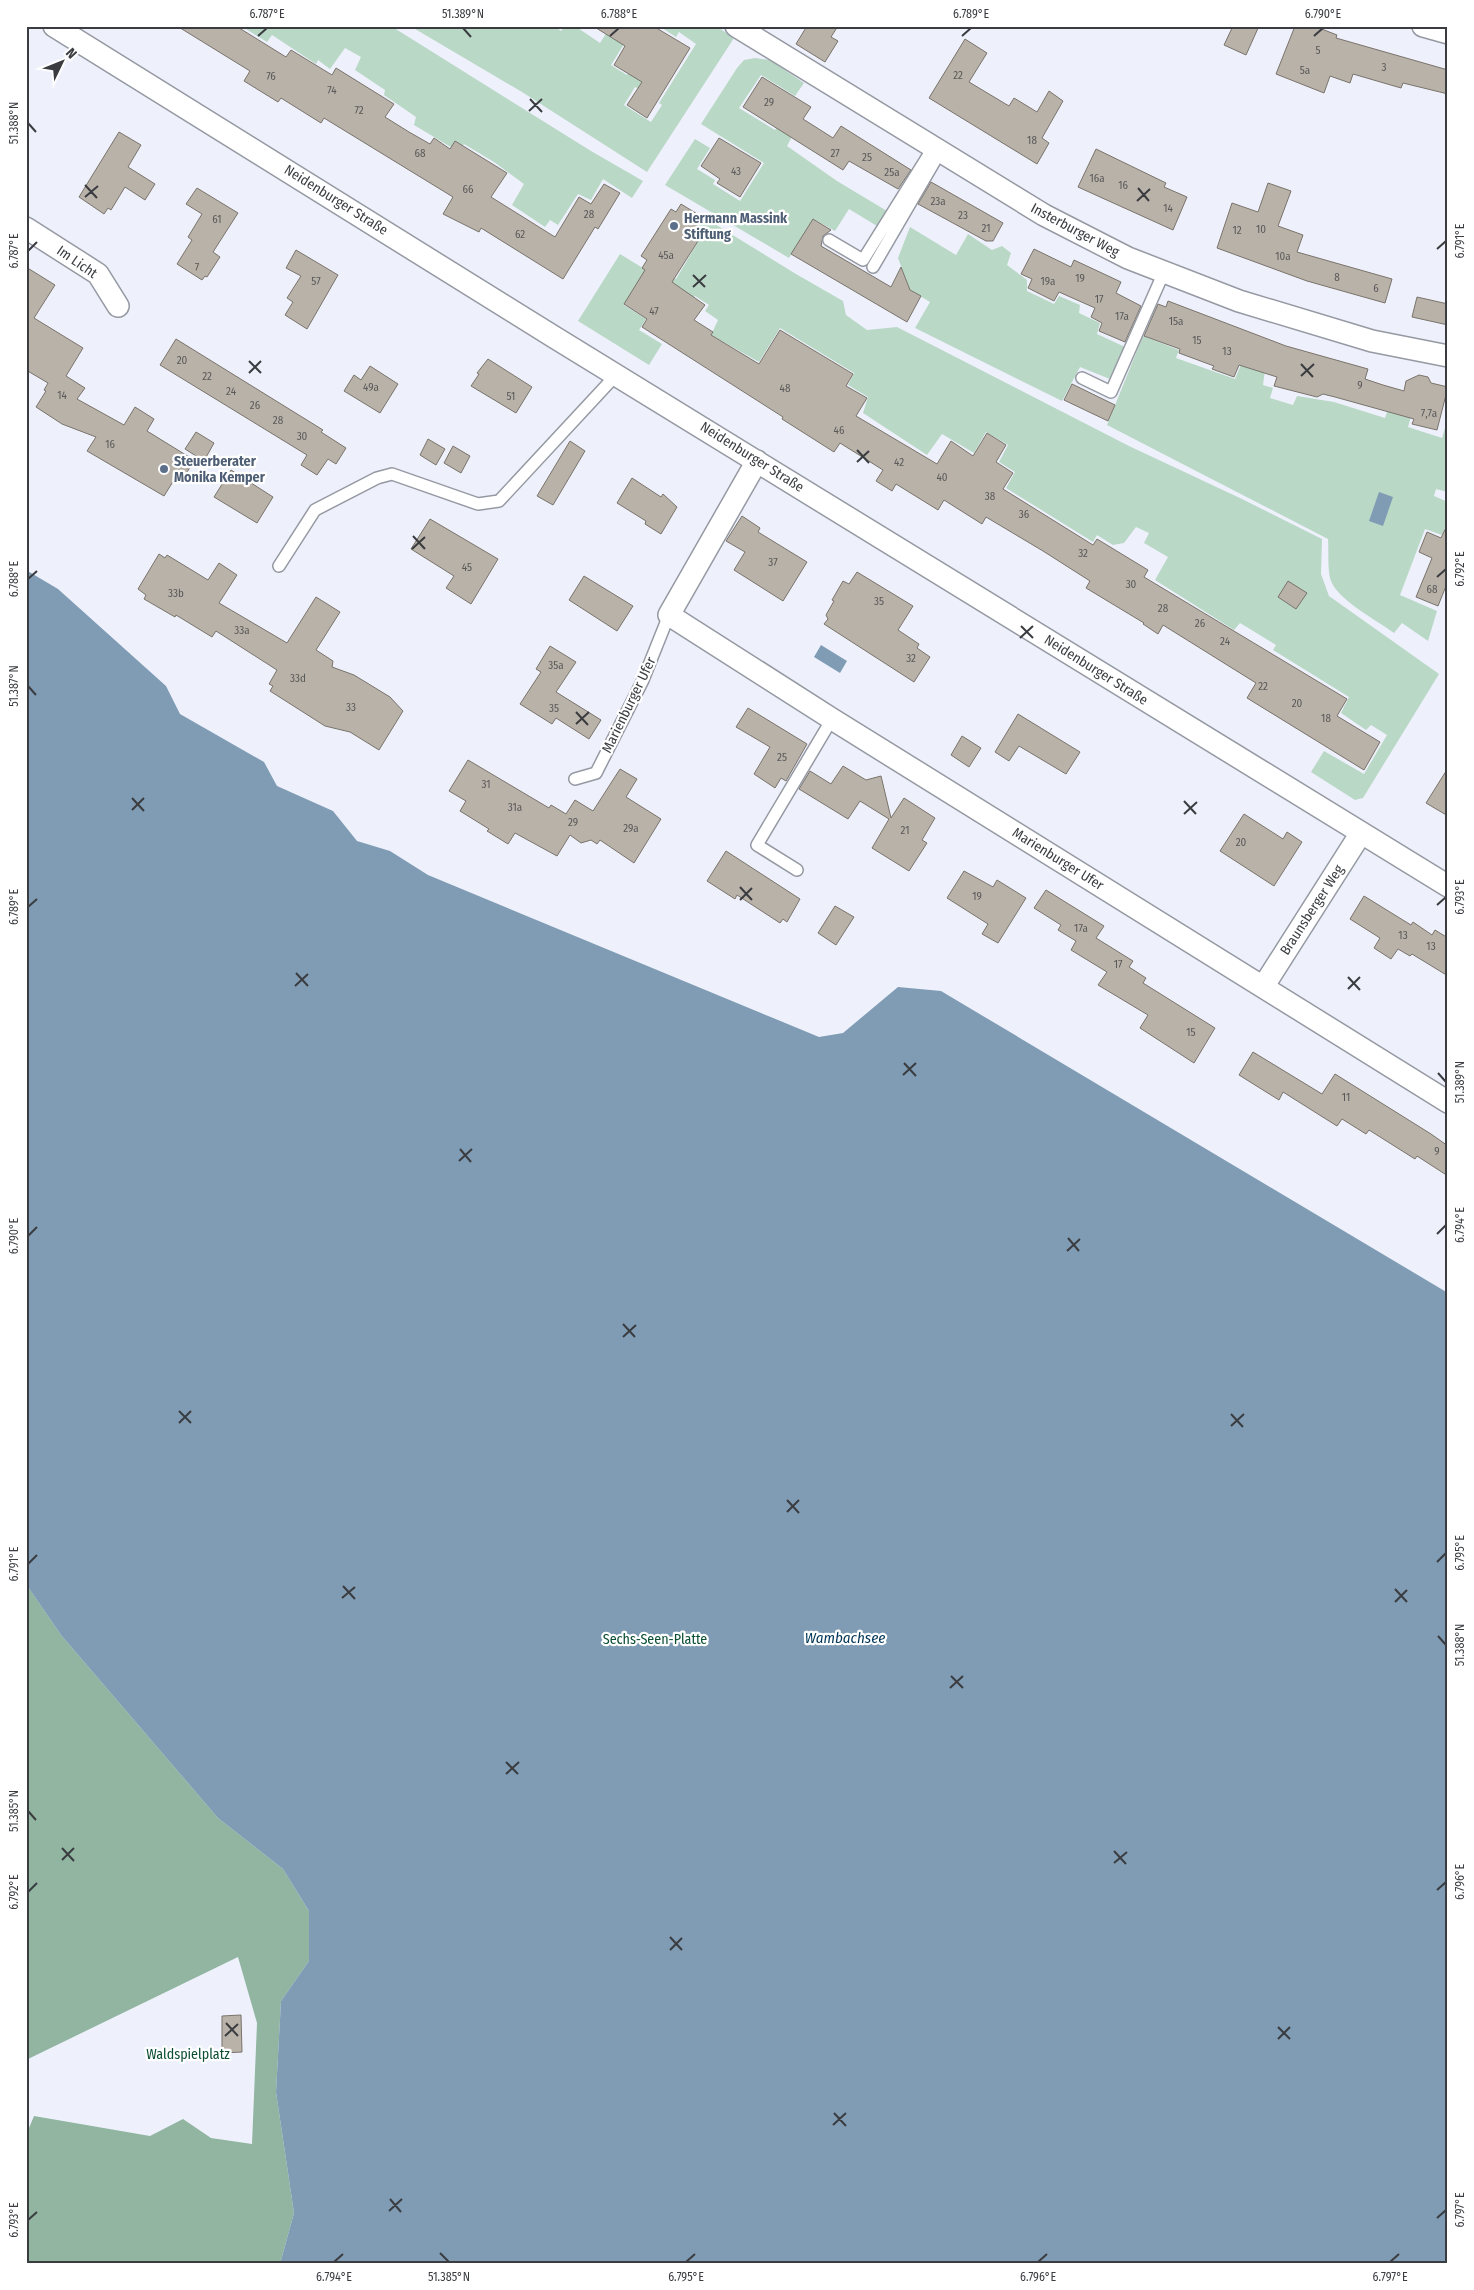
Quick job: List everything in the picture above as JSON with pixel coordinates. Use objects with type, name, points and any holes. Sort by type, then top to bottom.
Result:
[{"type":"street","name":"Neidenburger Straße","points":[[54,26],[1448,886]]},
{"type":"street","points":[[1423,26],[1448,33]]},
{"type":"street","name":"Insterburger Weg","points":[[746,29],[936,150],[1044,215],[1128,258],[1239,302],[1372,341],[1448,356]]},
{"type":"street","name":"Im Licht","points":[[26,228],[98,274],[118,306]]},
{"type":"street","name":"Marienburger Ufer","points":[[758,461],[669,616],[1448,1102]]},
{"type":"street","name":"Braunsberger Weg","points":[[1263,987],[1361,833]]},
{"type":"lane","points":[[829,240],[863,260],[936,150]]},
{"type":"lane","points":[[872,267],[936,150]]},
{"type":"lane","points":[[1082,378],[1111,392],[1164,272]]},
{"type":"lane","points":[[279,566],[315,510],[377,478],[392,474],[478,504],[499,501],[617,374]]},
{"type":"lane","name":"Marienburger Ufer","points":[[574,779],[596,773],[644,680],[669,616]]},
{"type":"lane","points":[[797,870],[757,844],[832,719]]},
{"type":"green space","points":[[241,26],[391,26],[591,151],[643,181],[632,198],[603,179],[591,200],[578,194],[558,225],[550,220],[545,227],[512,205],[524,184],[494,162],[464,144],[459,152],[414,125],[416,117],[384,95],[385,90],[355,70],[361,57],[345,48],[330,69],[318,60],[316,64],[272,35],[267,42]]},
{"type":"green space","points":[[410,26],[554,26],[561,31],[565,26],[575,26],[600,43],[611,26],[631,33],[611,65],[627,75],[648,43],[642,90],[635,87],[624,105],[651,122],[662,105],[659,103],[696,44],[679,32],[676,37],[659,26],[716,26],[734,38],[647,172],[522,92]]},
{"type":"green space","points":[[755,58],[770,60],[804,83],[795,96],[761,75],[739,108],[775,130],[786,114],[799,124],[787,146],[837,181],[887,211],[877,226],[849,209],[835,231],[814,219],[789,258],[665,185],[695,139],[710,148],[697,169],[715,180],[713,184],[740,201],[764,163],[701,124],[737,68],[744,60]]},
{"type":"green space","points":[[700,215],[843,301],[846,315],[867,330],[897,327],[1129,446],[1322,539],[1321,574],[1329,596],[1439,674],[1363,798],[1355,800],[1311,772],[1324,751],[1364,774],[1387,735],[1371,725],[1366,730],[1341,713],[1349,697],[1273,650],[1276,645],[1240,623],[1234,630],[1155,580],[1168,557],[1144,543],[1149,533],[1136,527],[1124,543],[1113,545],[1097,535],[1093,542],[1006,488],[1015,472],[999,462],[1008,445],[986,432],[974,453],[942,434],[927,455],[863,413],[868,397],[848,385],[854,373],[780,328],[759,362],[711,335],[718,320],[705,311],[709,305],[695,296],[693,298],[661,280],[665,273],[676,279],[705,230],[695,224]]},
{"type":"green space","points":[[910,227],[956,255],[968,234],[992,250],[1002,246],[1011,253],[1007,265],[1027,280],[1027,291],[1054,304],[1059,296],[1080,305],[1079,313],[1100,323],[1097,334],[1125,347],[1110,379],[1080,367],[1062,401],[915,328],[930,302],[910,290],[898,258]]},
{"type":"green space","points":[[620,254],[646,270],[624,305],[646,319],[639,330],[662,344],[649,365],[578,321]]},
{"type":"green space","points":[[1143,336],[1179,350],[1176,358],[1235,379],[1244,357],[1266,363],[1263,385],[1273,388],[1270,398],[1293,405],[1297,396],[1334,402],[1385,418],[1389,406],[1412,413],[1408,427],[1442,438],[1445,428],[1448,428],[1448,492],[1436,489],[1434,496],[1448,502],[1448,520],[1442,535],[1425,529],[1400,595],[1437,611],[1428,641],[1402,623],[1394,633],[1359,610],[1335,588],[1330,576],[1328,539],[1107,425]]},
{"type":"green space","points":[[26,1584],[61,1635],[218,1818],[283,1869],[309,1911],[309,1961],[281,2001],[276,2092],[294,2213],[280,2264],[26,2264],[26,2135],[34,2116],[150,2136],[183,2119],[211,2138],[252,2144],[257,2023],[238,1957],[26,2060]]},
{"type":"water","points":[[1379,492],[1393,497],[1383,526],[1369,521]]},
{"type":"water","name":"Wambachsee","points":[[26,570],[58,589],[166,686],[180,714],[264,762],[277,786],[333,811],[357,841],[390,851],[428,875],[819,1037],[843,1033],[898,987],[941,991],[1448,1293],[1448,2264],[280,2264],[294,2213],[276,2092],[281,2001],[309,1961],[309,1911],[283,1869],[218,1818],[61,1635],[26,1584]]},
{"type":"water","points":[[821,645],[847,661],[840,673],[814,657]]},
{"type":"building","points":[[177,26],[236,26],[286,57],[291,50],[332,75],[336,68],[394,104],[385,117],[409,132],[430,144],[434,138],[450,149],[455,141],[507,173],[491,197],[555,237],[579,197],[591,204],[604,184],[620,193],[598,229],[595,227],[563,279],[481,228],[479,232],[443,214],[453,197],[324,118],[321,123],[281,98],[278,102],[244,81],[250,71]]},
{"type":"building","points":[[593,26],[653,26],[690,48],[647,118],[627,105],[642,82],[614,65],[625,46]]},
{"type":"building","points":[[807,26],[838,26],[831,37],[838,41],[825,62],[796,44]]},
{"type":"building","points":[[1233,26],[1259,26],[1246,55],[1224,45]]},
{"type":"building","points":[[1295,26],[1314,26],[1337,35],[1336,38],[1448,70],[1448,94],[1403,83],[1401,88],[1353,74],[1350,83],[1330,76],[1324,93],[1276,74]]},
{"type":"building","points":[[965,39],[987,53],[969,82],[1009,106],[1014,98],[1037,112],[1049,91],[1063,101],[1042,138],[1049,143],[1037,164],[929,98]]},
{"type":"building","points":[[762,77],[811,107],[803,119],[833,138],[841,126],[911,170],[898,189],[849,161],[843,170],[743,107]]},
{"type":"building","points":[[119,132],[141,145],[128,167],[155,184],[145,200],[125,187],[111,210],[108,208],[104,214],[79,197]]},
{"type":"building","points":[[719,138],[761,163],[740,197],[717,183],[720,179],[701,166]]},
{"type":"building","points":[[1096,149],[1166,183],[1164,187],[1187,197],[1173,230],[1078,187]]},
{"type":"building","points":[[931,182],[1003,223],[993,241],[986,241],[918,204]]},
{"type":"building","points":[[1268,183],[1291,191],[1278,226],[1303,235],[1297,252],[1392,279],[1385,303],[1307,281],[1217,248],[1232,203],[1258,212]]},
{"type":"building","points":[[197,188],[238,213],[213,252],[220,257],[207,277],[205,276],[202,280],[177,264],[192,240],[188,237],[202,214],[186,204]]},
{"type":"building","points":[[681,204],[699,215],[694,224],[705,230],[672,282],[705,305],[694,320],[713,332],[711,335],[759,364],[780,330],[853,374],[846,386],[867,398],[856,416],[937,464],[951,441],[973,456],[987,433],[1006,445],[996,462],[1013,473],[1003,489],[1093,545],[1097,539],[1148,570],[1144,577],[1347,699],[1337,716],[1380,742],[1364,770],[1247,698],[1256,683],[1163,625],[1158,634],[1144,623],[1086,588],[1090,581],[1043,551],[986,517],[982,524],[944,500],[938,510],[896,484],[892,491],[876,481],[883,470],[840,443],[834,452],[782,419],[783,417],[642,327],[647,319],[624,304],[645,270],[642,268],[647,260],[641,256],[671,209],[676,212]]},
{"type":"building","points":[[813,219],[831,230],[823,236],[821,246],[891,287],[901,267],[910,290],[921,296],[907,322],[791,254]]},
{"type":"building","points":[[1034,249],[1071,267],[1074,260],[1121,282],[1116,293],[1141,306],[1125,342],[1099,331],[1102,323],[1091,317],[1095,308],[1059,292],[1054,301],[1028,288],[1032,279],[1021,274]]},
{"type":"building","points":[[296,250],[338,275],[307,329],[285,315],[293,302],[287,298],[301,276],[286,268]]},
{"type":"building","points":[[26,267],[55,285],[34,318],[83,348],[66,376],[85,388],[77,399],[124,425],[135,407],[154,419],[147,431],[194,460],[185,476],[179,472],[164,496],[87,451],[96,437],[62,424],[36,407],[46,391],[44,390],[48,383],[26,370]]},
{"type":"building","points":[[1417,297],[1448,304],[1448,325],[1412,317]]},
{"type":"building","points":[[1168,301],[1286,346],[1368,369],[1365,379],[1383,385],[1404,391],[1406,381],[1419,375],[1428,377],[1431,383],[1448,387],[1437,430],[1412,424],[1414,419],[1335,397],[1323,394],[1317,397],[1274,386],[1277,377],[1239,365],[1234,377],[1212,369],[1214,366],[1179,353],[1180,349],[1144,336],[1158,304],[1166,307]]},
{"type":"building","points":[[176,339],[323,430],[321,432],[346,448],[336,464],[328,459],[317,475],[301,465],[307,455],[160,365]]},
{"type":"building","points":[[488,359],[532,387],[516,413],[471,386],[479,374],[477,373]]},
{"type":"building","points":[[370,366],[398,384],[380,413],[344,391],[354,375],[361,380]]},
{"type":"building","points":[[1072,384],[1115,405],[1108,421],[1064,400]]},
{"type":"building","points":[[196,432],[214,443],[204,461],[185,449]]},
{"type":"building","points":[[428,439],[445,449],[436,465],[420,455]]},
{"type":"building","points":[[570,441],[585,451],[553,505],[537,496]]},
{"type":"building","points":[[453,446],[470,456],[461,473],[444,463]]},
{"type":"building","points":[[231,470],[273,497],[257,523],[214,497]]},
{"type":"building","points":[[632,478],[661,497],[663,494],[677,507],[661,534],[645,524],[646,521],[617,503]]},
{"type":"building","points":[[742,516],[760,528],[758,532],[807,562],[783,601],[734,570],[745,552],[726,541]]},
{"type":"building","points":[[430,519],[498,559],[471,604],[446,588],[454,576],[411,549]]},
{"type":"building","points":[[1448,523],[1448,581],[1438,606],[1416,597],[1432,558],[1419,552],[1427,532],[1441,538]]},
{"type":"building","points":[[159,554],[165,558],[167,555],[208,580],[219,563],[237,575],[219,603],[287,643],[316,597],[340,612],[316,650],[333,661],[332,667],[354,675],[390,697],[403,711],[379,750],[350,732],[325,726],[270,691],[273,686],[269,684],[277,670],[216,631],[212,637],[176,615],[175,617],[144,599],[146,595],[138,589]]},
{"type":"building","points":[[857,572],[913,606],[898,630],[919,644],[917,648],[930,657],[914,682],[824,624],[828,619],[826,615],[834,601],[832,600],[843,581],[849,584]]},
{"type":"building","points":[[584,576],[633,606],[617,631],[569,600]]},
{"type":"building","points":[[1288,581],[1307,593],[1296,609],[1278,597]]},
{"type":"building","points":[[550,646],[576,662],[556,692],[601,720],[589,739],[556,718],[552,724],[520,704],[541,672],[536,669]]},
{"type":"building","points":[[748,708],[807,744],[786,781],[781,778],[775,788],[754,774],[770,747],[736,727]]},
{"type":"building","points":[[1018,714],[1080,752],[1066,774],[1019,746],[1009,761],[995,752]]},
{"type":"building","points":[[962,736],[981,748],[969,767],[951,755]]},
{"type":"building","points":[[468,760],[549,808],[551,805],[566,814],[575,800],[593,811],[620,769],[637,779],[626,797],[661,819],[634,863],[600,840],[597,844],[591,840],[581,843],[570,835],[557,856],[515,833],[508,844],[487,831],[489,829],[460,811],[466,801],[449,791]]},
{"type":"building","points":[[843,766],[866,780],[881,776],[891,818],[904,798],[935,818],[922,840],[927,843],[909,871],[872,848],[889,819],[860,801],[848,819],[799,789],[810,771],[831,784]]},
{"type":"building","points":[[1448,768],[1448,816],[1426,803]]},
{"type":"building","points":[[1244,814],[1283,839],[1287,832],[1302,842],[1274,886],[1220,851]]},
{"type":"building","points":[[726,851],[800,899],[787,922],[783,919],[780,923],[737,895],[735,899],[707,881]]},
{"type":"building","points":[[964,871],[993,887],[997,880],[1026,898],[998,943],[982,934],[988,924],[947,898]]},
{"type":"building","points":[[1046,890],[1104,926],[1096,938],[1133,961],[1129,967],[1146,978],[1143,983],[1215,1028],[1194,1063],[1140,1028],[1148,1015],[1098,985],[1107,972],[1071,950],[1076,941],[1058,930],[1061,925],[1034,908]]},
{"type":"building","points":[[1364,896],[1411,925],[1413,922],[1432,935],[1435,930],[1448,938],[1448,976],[1412,954],[1410,956],[1398,949],[1391,959],[1374,948],[1380,938],[1350,919]]},
{"type":"building","points":[[835,906],[854,917],[836,945],[818,933]]},
{"type":"building","points":[[1253,1052],[1322,1094],[1335,1074],[1431,1134],[1448,1146],[1448,1176],[1417,1156],[1415,1159],[1369,1130],[1366,1134],[1342,1119],[1337,1126],[1283,1092],[1279,1100],[1239,1075]]},
{"type":"building","points":[[241,2015],[242,2052],[222,2053],[222,2016]]},
{"type":"place","name":"Hermann Massink Stiftung","points":[[674,226]]},
{"type":"place","name":"Steuerberater Monika Kemper","points":[[164,469]]},
{"type":"park label","name":"Sechs-Seen-Platte","points":[[655,1639]]},
{"type":"park label","name":"Waldspielplatz","points":[[188,2054]]}]
